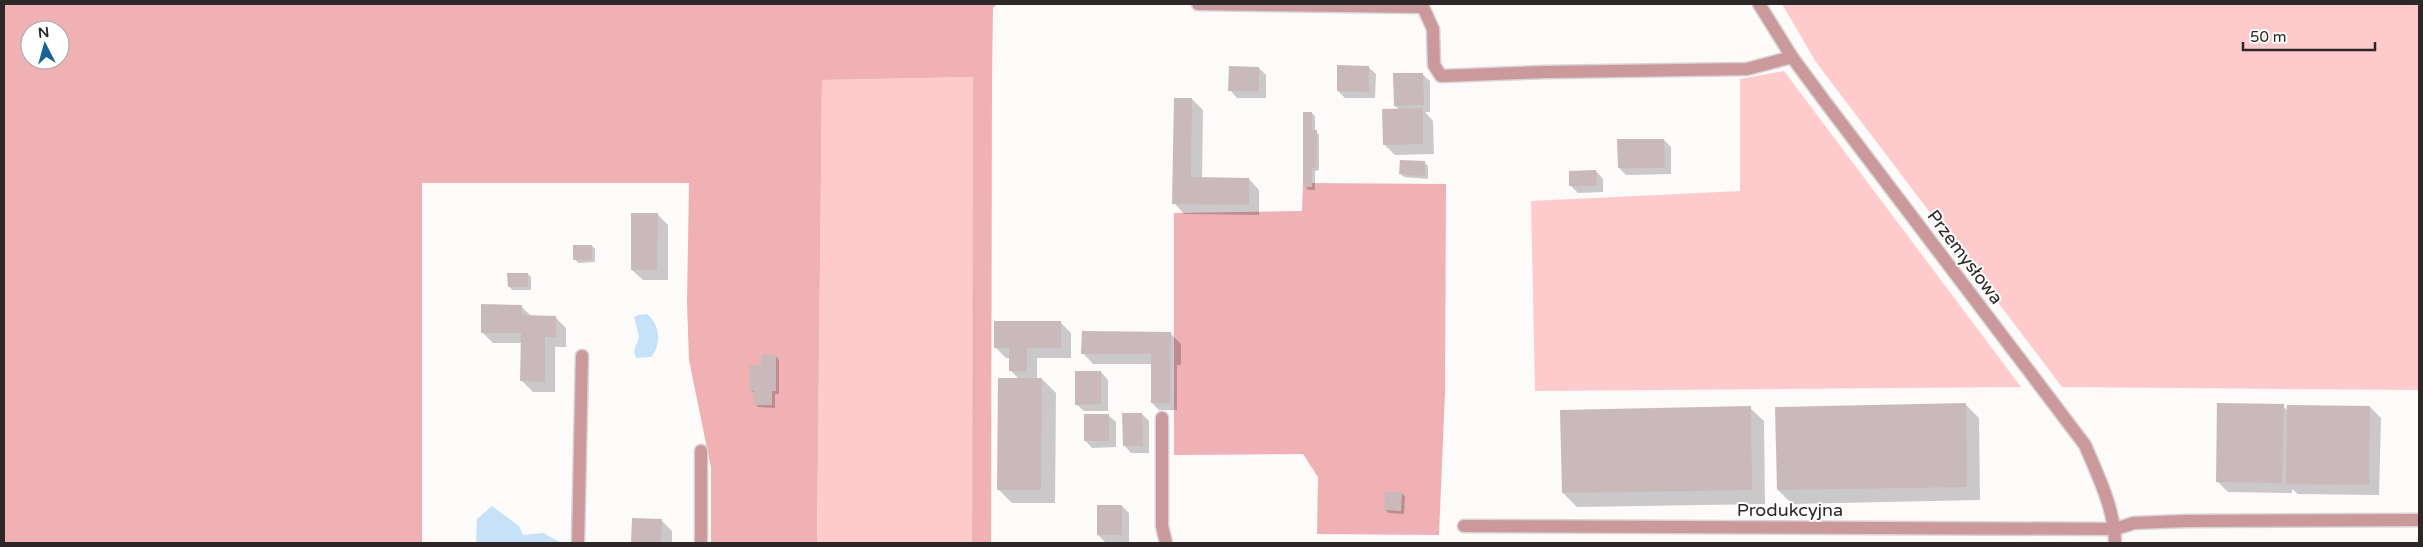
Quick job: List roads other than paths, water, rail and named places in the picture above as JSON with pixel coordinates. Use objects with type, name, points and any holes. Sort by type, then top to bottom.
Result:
[{"type":"street","points":[[1198,4],[1423,5],[1433,29],[1434,65],[1441,76],[1547,72],[1747,69],[1792,57]]},
{"type":"street","name":"Przemysłowa","points":[[1759,4],[1792,57],[2085,445],[2102,487],[2115,529],[2115,543]]},
{"type":"street","points":[[578,543],[582,356]]},
{"type":"street","points":[[1162,418],[1162,526],[1165,541]]},
{"type":"street","points":[[701,451],[701,543]]},
{"type":"street","name":"Produkcyjna","points":[[1464,526],[2115,529],[2134,523],[2177,521],[2419,520]]},
{"type":"water","points":[[647,314],[655,323],[657,329],[657,347],[651,357],[636,358],[634,351],[639,337],[634,317]]},
{"type":"water","points":[[492,506],[519,526],[523,535],[543,533],[562,543],[476,543],[477,519]]}]
